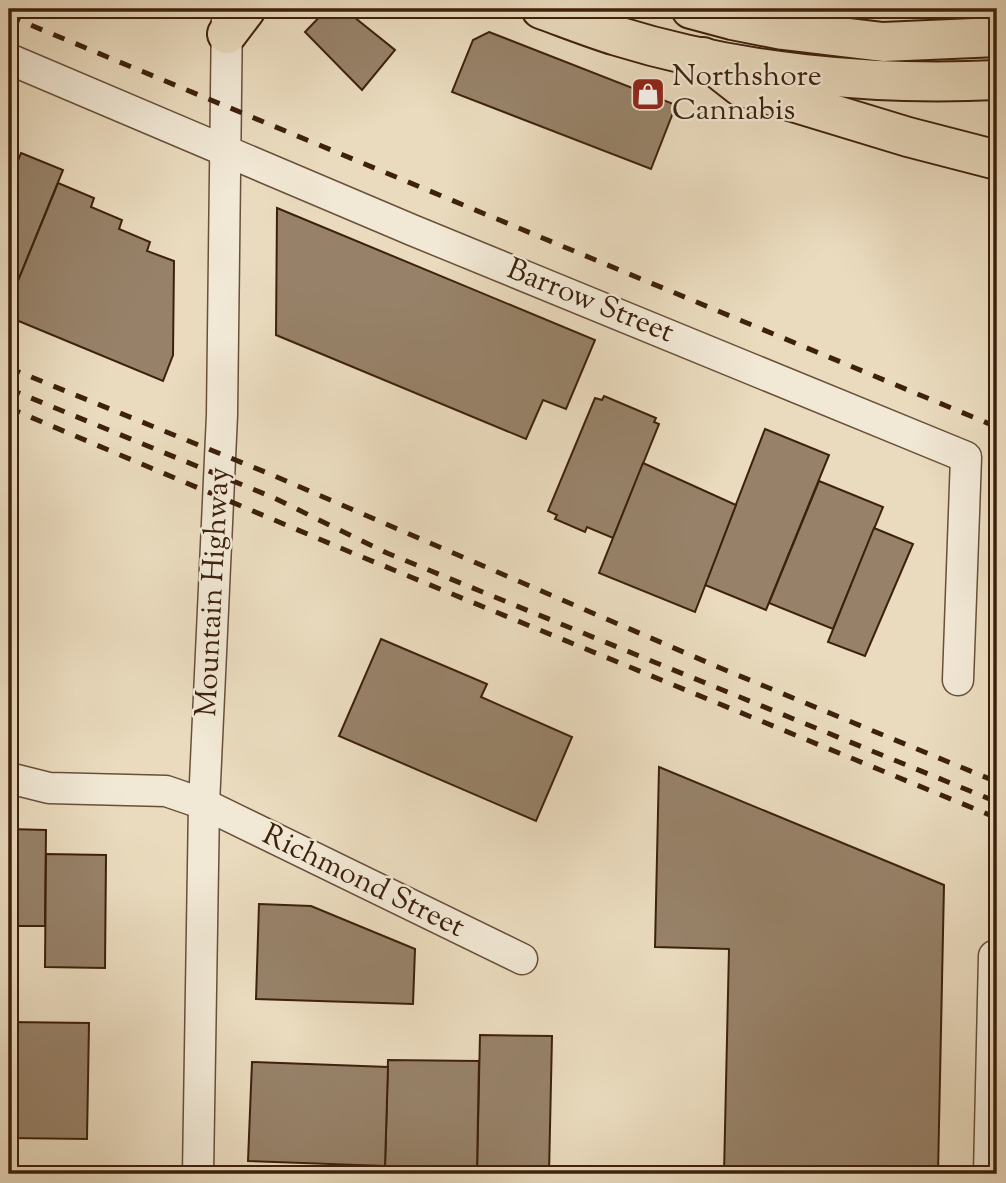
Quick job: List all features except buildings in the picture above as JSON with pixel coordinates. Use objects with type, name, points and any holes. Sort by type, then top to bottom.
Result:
[{"type":"main road","points":[[541,9],[617,36],[703,57],[798,73],[930,83],[997,80]]},
{"type":"main road","points":[[691,9],[732,20],[818,21],[883,42],[997,37]]},
{"type":"main road","points":[[818,21],[815,47],[825,60],[848,77]]},
{"type":"main road","points":[[703,57],[740,86],[908,137],[997,160]]},
{"type":"street","name":"Mountain Highway","points":[[198,1174],[204,804],[222,415],[227,151],[234,17]]},
{"type":"street","name":"Barrow Street","points":[[9,59],[412,230],[966,457],[958,680]]},
{"type":"street","name":"Richmond Street","points":[[9,778],[50,789],[166,792],[204,804],[522,959]]},
{"type":"street","points":[[989,1174],[996,957]]},
{"type":"railway","points":[[9,16],[997,427]]},
{"type":"railway","points":[[9,368],[270,474],[718,667],[997,782]]},
{"type":"railway","points":[[9,389],[272,497],[387,553],[997,802]]},
{"type":"railway","points":[[9,408],[350,552],[997,818]]},
{"type":"place","name":"Northshore Cannabis","points":[[648,94]]}]
